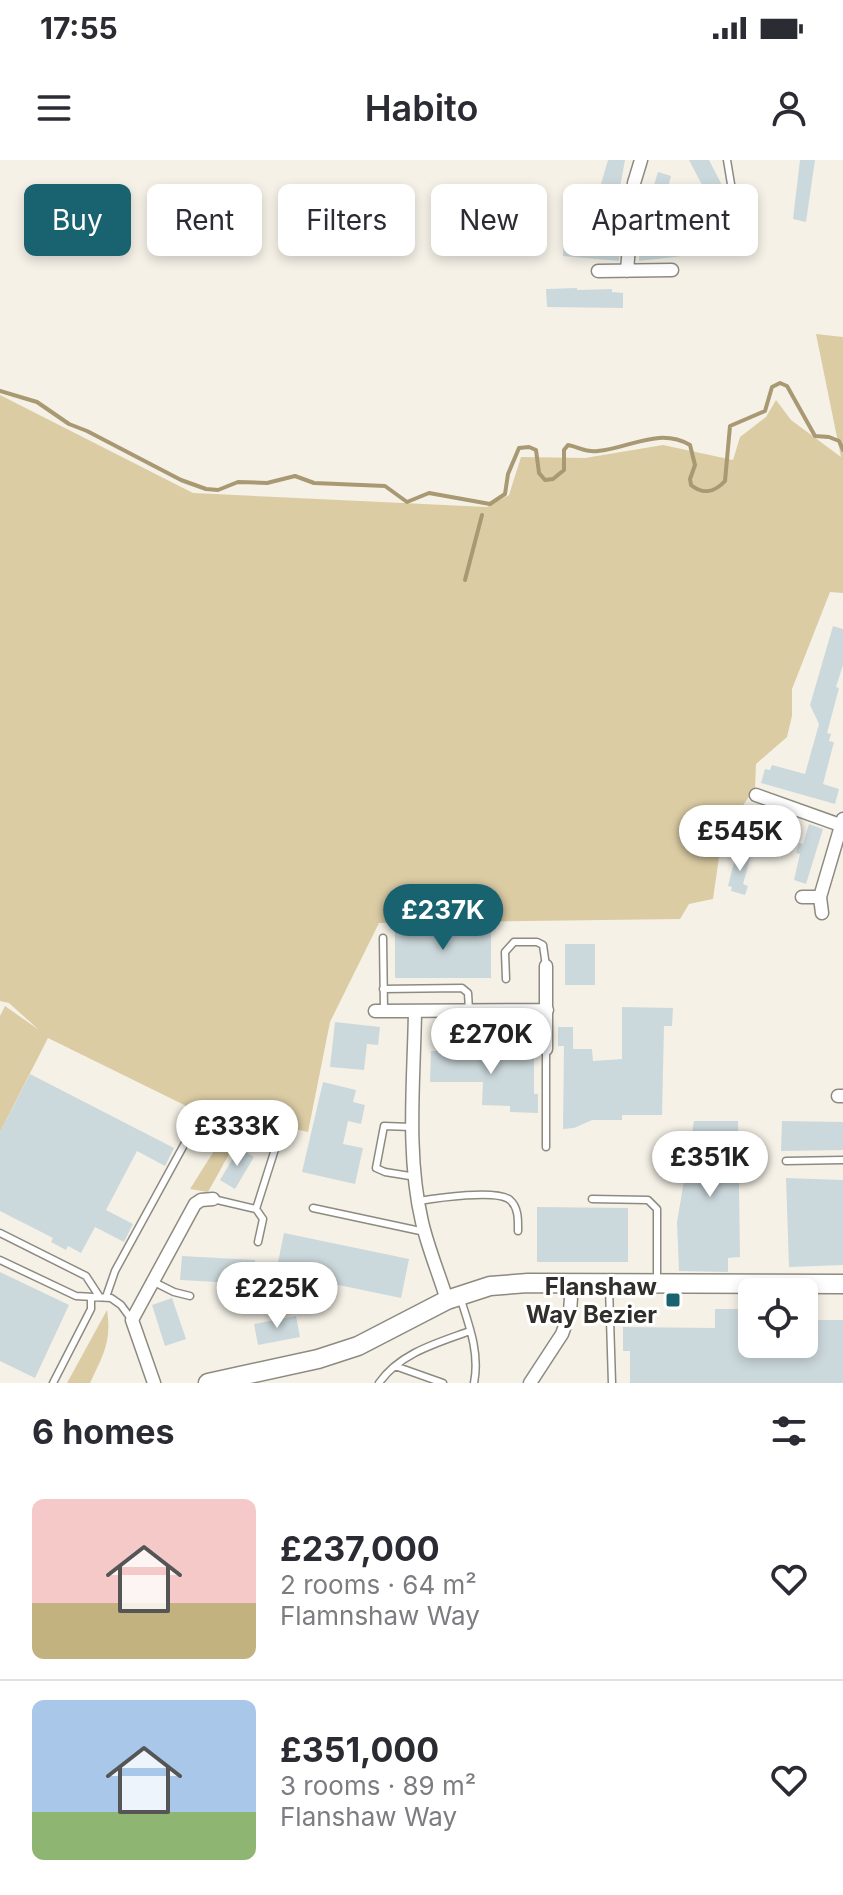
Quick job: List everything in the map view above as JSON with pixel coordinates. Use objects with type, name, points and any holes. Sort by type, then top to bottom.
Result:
[{"type":"street","points":[[627,271],[634,183],[641,160]]},
{"type":"street","points":[[598,271],[672,270]]},
{"type":"street","points":[[756,795],[842,823],[820,897],[822,913]]},
{"type":"street","points":[[802,897],[820,897]]},
{"type":"street","points":[[546,966],[546,1049]]},
{"type":"street","points":[[379,1011],[547,1010]]},
{"type":"street","points":[[415,1011],[414,1127],[419,1201],[425,1232],[453,1298]]},
{"type":"street","points":[[154,1383],[132,1320],[195,1204],[213,1199]]},
{"type":"street","points":[[208,1383],[318,1359],[358,1346],[453,1298],[490,1286],[528,1283],[843,1284]]},
{"type":"street","points":[[530,1383],[562,1334],[570,1312],[572,1283]]},
{"type":"lane","points":[[727,160],[731,184]]},
{"type":"lane","points":[[379,1011],[383,989],[383,938]]},
{"type":"lane","points":[[506,979],[505,952],[514,942],[543,945],[546,966]]},
{"type":"lane","points":[[383,989],[462,988],[468,993],[477,1039]]},
{"type":"lane","points":[[546,1049],[546,1147]]},
{"type":"lane","points":[[414,1127],[384,1126],[376,1168],[416,1177]]},
{"type":"lane","points":[[102,1297],[185,1143]]},
{"type":"lane","points":[[256,1209],[276,1146]]},
{"type":"lane","points":[[786,1161],[843,1160]]},
{"type":"lane","points":[[419,1201],[441,1197],[500,1196],[513,1204],[517,1212],[518,1231]]},
{"type":"lane","points":[[213,1199],[256,1209],[263,1219],[258,1242]]},
{"type":"lane","points":[[592,1199],[648,1200],[654,1204],[657,1209],[657,1283]]},
{"type":"lane","points":[[313,1208],[425,1232]]},
{"type":"lane","points":[[0,1233],[86,1276],[102,1297]]},
{"type":"lane","points":[[0,1260],[76,1296],[102,1297],[121,1305],[132,1320]]},
{"type":"lane","points":[[152,1281],[190,1296]]},
{"type":"lane","points":[[609,1283],[612,1383]]},
{"type":"lane","points":[[53,1383],[91,1309],[91,1297]]},
{"type":"lane","points":[[453,1298],[470,1331],[476,1359],[474,1383]]},
{"type":"lane","points":[[379,1383],[395,1366],[427,1346],[470,1331]]},
{"type":"lane","points":[[395,1366],[443,1383]]},
{"type":"shaded area","points":[[816,334],[843,337],[843,593],[830,592],[792,689],[792,716],[787,737],[756,764],[755,788],[722,836],[713,899],[689,904],[680,919],[379,923],[330,1022],[308,1132],[249,1118],[208,1192],[190,1189],[229,1127],[48,1038],[0,1132],[0,1016],[5,1006],[39,1030],[9,1003],[0,1001],[0,395],[193,493],[487,507],[509,495],[521,457],[585,458],[663,445],[733,460],[740,437],[766,417],[776,400],[791,420],[841,457]]},
{"type":"shaded area","points":[[107,1310],[107,1340],[90,1383],[67,1383]]},
{"type":"building","points":[[608,160],[625,160],[621,184],[601,184]]},
{"type":"building","points":[[689,160],[709,160],[721,184],[702,184]]},
{"type":"building","points":[[800,160],[815,160],[806,222],[793,219]]},
{"type":"building","points":[[658,172],[671,176],[669,184],[654,184]]},
{"type":"building","points":[[563,256],[619,256],[619,261]]},
{"type":"building","points":[[639,256],[682,256],[639,261]]},
{"type":"building","points":[[546,289],[612,289],[612,292],[623,293],[623,308],[547,307]]},
{"type":"building","points":[[833,626],[843,629],[843,665],[827,733],[831,734],[829,741],[834,742],[823,784],[839,789],[835,804],[761,783],[765,769],[770,770],[772,765],[805,774],[819,724],[810,705]]},
{"type":"building","points":[[743,816],[787,829],[783,844],[734,828],[737,819],[742,820]]},
{"type":"building","points":[[809,824],[823,829],[806,884],[794,880],[800,854],[796,853],[799,843],[803,844]]},
{"type":"building","points":[[737,851],[751,855],[743,884],[748,886],[745,895],[731,891],[732,887],[728,886]]},
{"type":"building","points":[[395,925],[491,925],[491,978],[395,978]]},
{"type":"building","points":[[565,944],[595,944],[595,985],[565,985]]},
{"type":"building","points":[[622,1007],[673,1008],[672,1026],[664,1026],[662,1115],[622,1115],[622,1120],[592,1120],[563,1129],[564,1046],[558,1046],[558,1027],[573,1027],[573,1049],[592,1049],[593,1061],[622,1059]]},
{"type":"building","points":[[335,1022],[380,1027],[378,1045],[367,1044],[364,1070],[330,1067]]},
{"type":"building","points":[[431,1051],[534,1053],[534,1094],[538,1094],[538,1113],[510,1112],[510,1106],[482,1105],[483,1082],[430,1082]]},
{"type":"building","points":[[30,1074],[174,1148],[165,1166],[137,1151],[106,1210],[133,1224],[124,1242],[95,1227],[81,1253],[68,1246],[66,1250],[51,1242],[53,1238],[0,1211],[0,1132]]},
{"type":"building","points":[[323,1082],[356,1090],[353,1102],[365,1105],[361,1124],[348,1121],[343,1144],[363,1148],[355,1184],[302,1172]]},
{"type":"building","points":[[694,1121],[738,1121],[740,1257],[728,1258],[728,1272],[679,1271],[677,1222]]},
{"type":"building","points":[[782,1121],[843,1122],[843,1150],[781,1151]]},
{"type":"building","points":[[239,1148],[254,1157],[235,1189],[220,1180]]},
{"type":"building","points":[[786,1178],[843,1180],[843,1265],[789,1267]]},
{"type":"building","points":[[537,1207],[628,1208],[628,1262],[537,1262]]},
{"type":"building","points":[[284,1233],[409,1259],[401,1298],[276,1272]]},
{"type":"building","points":[[182,1256],[255,1260],[254,1284],[180,1280]]},
{"type":"building","points":[[0,1272],[69,1305],[35,1378],[0,1361]]},
{"type":"building","points":[[172,1298],[186,1339],[165,1346],[152,1305]]},
{"type":"building","points":[[715,1309],[738,1309],[738,1358],[818,1358],[818,1320],[843,1320],[843,1383],[630,1383],[630,1351],[623,1351],[623,1327],[715,1328]]},
{"type":"building","points":[[296,1316],[300,1337],[258,1345],[254,1324]]},
{"type":"waterway","points":[[0,391],[37,402],[69,424],[181,480],[218,490],[238,482],[267,483],[295,476],[314,483],[385,486],[407,502],[429,493],[490,504],[505,494],[508,474],[519,448],[536,450],[539,473],[545,480],[553,479],[564,470],[564,450],[568,445],[594,451],[667,438],[690,445],[695,465],[691,485],[709,491],[725,481],[730,426],[765,411],[772,387],[780,383],[787,386],[815,436],[839,441],[843,450]]},
{"type":"waterway","points":[[465,580],[482,515]]},
{"type":"place","name":"Flanshaw Way Bezier","points":[[673,1300]]}]
